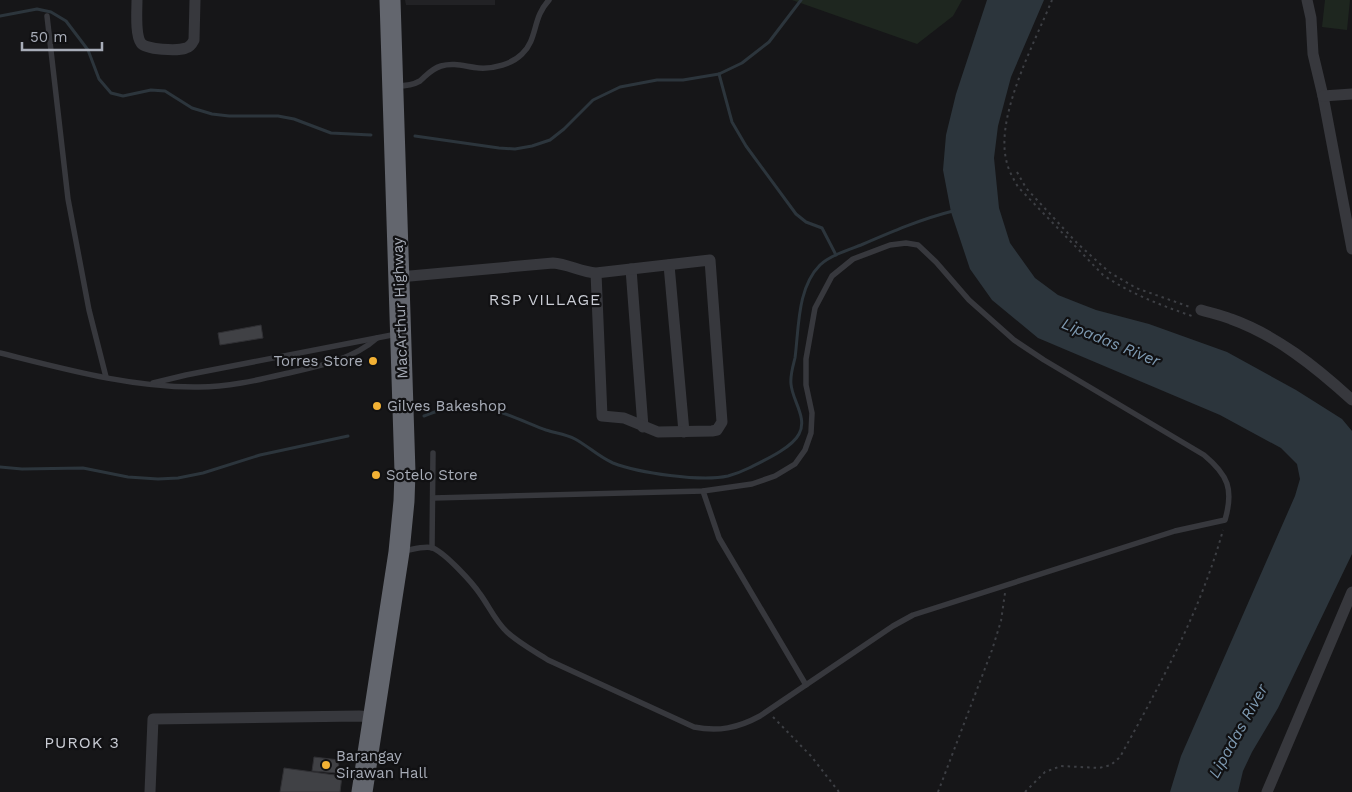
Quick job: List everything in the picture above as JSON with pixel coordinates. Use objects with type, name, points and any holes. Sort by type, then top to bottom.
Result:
[{"type":"highway","name":"MacArthur Highway","points":[[362,792],[399,552],[405,479],[390,0]]},
{"type":"street","points":[[137,0],[138,38],[142,45],[148,48],[182,49],[191,45],[194,40],[196,0]]},
{"type":"street","points":[[1307,0],[1311,18],[1313,54],[1323,96],[1352,249]]},
{"type":"street","points":[[1323,96],[1352,94]]},
{"type":"street","points":[[399,276],[553,263],[564,264],[586,272],[596,273],[710,260],[722,422],[720,427],[712,432],[658,432],[624,418],[602,416],[596,273]]},
{"type":"street","points":[[669,265],[684,432]]},
{"type":"street","points":[[631,269],[643,427]]},
{"type":"street","points":[[1200,314],[1230,318],[1265,335],[1309,364],[1352,400]]},
{"type":"street","points":[[1267,792],[1352,592]]},
{"type":"street","points":[[150,792],[152,719],[374,717]]},
{"type":"lane","points":[[393,87],[419,82],[429,72],[443,66],[456,64],[487,68],[509,62],[521,55],[529,46],[542,7],[549,0]]},
{"type":"lane","points":[[46,16],[68,199],[89,310],[106,377]]},
{"type":"lane","points":[[399,552],[432,548],[467,578],[506,631],[548,660],[694,727],[714,730],[737,727],[768,712],[893,626],[913,615],[1175,531],[1225,520],[1229,505],[1229,492],[1225,477],[1218,466],[1204,455],[1044,360],[1014,340],[969,300],[936,262],[918,245],[906,243],[890,245],[853,259],[832,276],[814,308],[806,359],[806,385],[812,413],[811,433],[805,450],[794,464],[775,476],[752,484],[703,491],[433,498]]},
{"type":"lane","points":[[149,384],[186,374],[401,334]]},
{"type":"lane","points":[[0,353],[106,377],[177,387],[201,387],[229,385],[263,379],[326,363],[366,347],[377,338]]},
{"type":"lane","points":[[432,548],[433,453]]},
{"type":"lane","points":[[703,491],[719,538],[806,685]]},
{"type":"path","points":[[1052,0],[1014,93],[1004,145],[1009,171],[1018,187],[1103,275],[1141,297],[1200,314]]},
{"type":"path","points":[[1017,172],[1026,188],[1077,243],[1109,272],[1136,288],[1200,314]]},
{"type":"path","points":[[1025,792],[1045,772],[1061,766],[1099,768],[1111,765],[1120,757],[1191,620],[1211,568],[1225,520]]},
{"type":"path","points":[[938,792],[992,650],[1001,621],[1006,586]]},
{"type":"path","points":[[768,712],[811,756],[839,792]]},
{"type":"shaded area","points":[[405,0],[495,0],[495,5],[406,5]]},
{"type":"shaded area","points":[[792,0],[962,0],[953,16],[917,44]]},
{"type":"shaded area","points":[[1325,0],[1350,0],[1347,30],[1322,27]]},
{"type":"water","name":"Lipadas River","points":[[987,0],[1044,0],[1011,77],[998,126],[994,158],[999,208],[1010,243],[1035,278],[1058,295],[1096,310],[1149,324],[1227,352],[1296,390],[1342,419],[1352,431],[1352,554],[1278,708],[1252,752],[1243,771],[1238,792],[1170,792],[1181,756],[1295,496],[1300,479],[1297,464],[1281,448],[1220,415],[1038,338],[992,300],[970,269],[951,212],[943,170],[946,135],[956,94]]},
{"type":"building","points":[[261,325],[263,338],[220,345],[218,333]]},
{"type":"building","name":"Barangay Sirawan Hall","points":[[314,757],[339,760],[338,773],[312,771]]},
{"type":"building","points":[[284,768],[342,776],[340,792],[280,792]]},
{"type":"waterway","points":[[415,136],[515,149],[550,140],[593,100],[620,87],[657,80],[683,80],[719,74],[742,63],[769,42],[801,0]]},
{"type":"waterway","points":[[0,16],[37,9],[51,12],[66,21],[88,50],[99,79],[111,93],[123,96],[151,90],[165,91],[192,108],[212,114],[278,116],[294,119],[331,133],[371,135]]},
{"type":"waterway","points":[[719,74],[732,122],[746,146],[796,214],[806,222],[822,228],[836,255]]},
{"type":"waterway","points":[[424,416],[456,406],[476,406],[572,437],[608,461],[624,467],[670,476],[702,478],[716,478],[739,472],[777,454],[799,434],[802,422],[792,390],[791,374],[795,358],[800,309],[812,274],[829,258],[840,253],[929,218],[953,211]]},
{"type":"waterway","points":[[0,467],[22,469],[83,468],[128,477],[178,478],[203,473],[260,455],[348,436]]},
{"type":"place","name":"Torres Store","points":[[373,361]]},
{"type":"place","name":"Gilves Bakeshop","points":[[377,406]]},
{"type":"place","name":"Sotelo Store","points":[[376,475]]},
{"type":"place","name":"Barangay Sirawan Hall","points":[[326,765]]},
{"type":"district","name":"RSP VILLAGE","points":[[545,299]]},
{"type":"district","name":"PUROK 3","points":[[82,742]]}]
